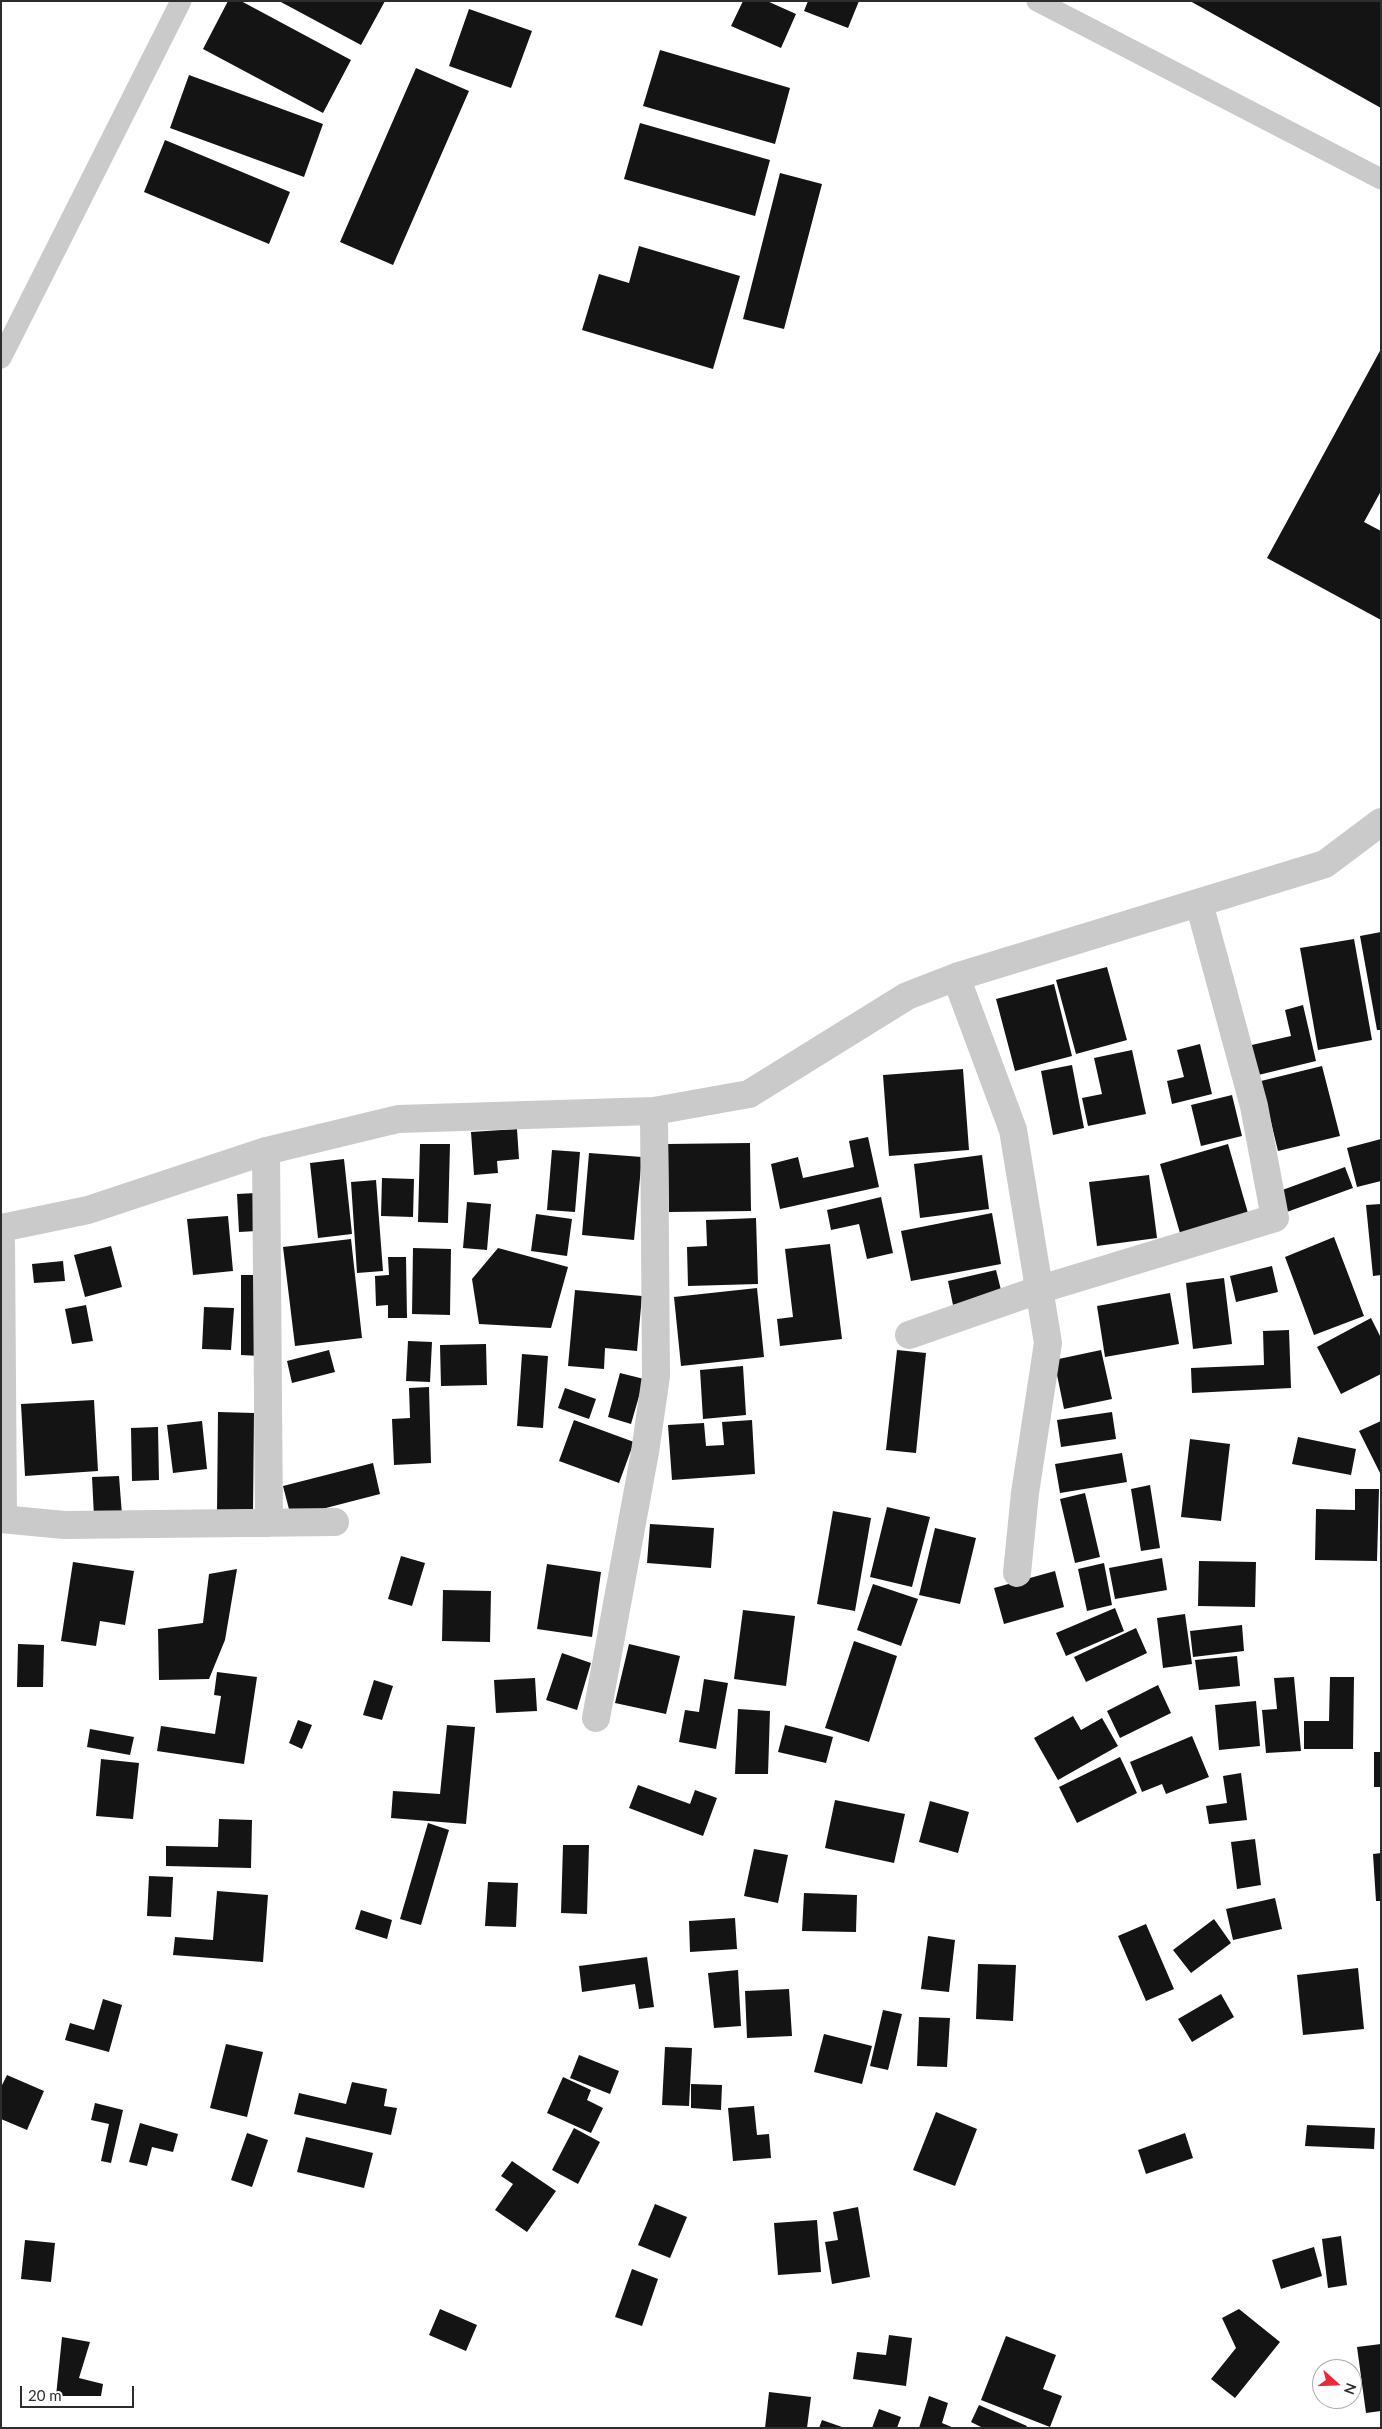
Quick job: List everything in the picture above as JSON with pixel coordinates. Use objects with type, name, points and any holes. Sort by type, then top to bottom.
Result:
[{"type":"street","points":[[1,1228],[88,1210],[266,1151],[398,1119],[654,1111],[749,1094],[906,996],[956,978],[1325,864],[1381,822]]},
{"type":"street","points":[[909,1335],[1041,1289],[1275,1218],[1254,1106],[1199,903]]},
{"type":"street","points":[[956,978],[1013,1130],[1041,1289],[1048,1343],[1024,1493],[1017,1573]]},
{"type":"street","points":[[596,1718],[645,1452],[656,1376],[654,1111]]},
{"type":"street","points":[[266,1151],[269,1523]]},
{"type":"street","points":[[1,1242],[2,1519],[64,1525],[334,1522]]},
{"type":"lane","points":[[1,358],[181,1]]},
{"type":"lane","points":[[1036,1],[1381,179]]},
{"type":"building","points":[[228,1],[241,1],[351,60],[323,113],[203,49]]},
{"type":"building","points":[[279,1],[385,1],[361,45]]},
{"type":"building","points":[[743,1],[767,1],[796,14],[781,48],[731,26]]},
{"type":"building","points":[[808,1],[859,1],[848,28],[804,11]]},
{"type":"building","points":[[1190,1],[1381,1],[1381,108]]},
{"type":"building","points":[[469,9],[532,31],[511,88],[449,66]]},
{"type":"building","points":[[660,50],[790,88],[775,144],[643,106]]},
{"type":"building","points":[[416,68],[469,91],[393,265],[340,242]]},
{"type":"building","points":[[189,75],[323,124],[304,177],[170,128]]},
{"type":"building","points":[[640,123],[770,160],[755,216],[624,179]]},
{"type":"building","points":[[165,140],[290,192],[269,244],[144,192]]},
{"type":"building","points":[[780,173],[822,184],[784,329],[743,319]]},
{"type":"building","points":[[639,246],[740,276],[713,369],[582,330],[599,274],[629,283]]},
{"type":"building","points":[[1381,349],[1381,491],[1364,522],[1381,531],[1381,620],[1267,558]]},
{"type":"building","points":[[1381,932],[1381,1030],[1377,1030],[1360,936]]},
{"type":"building","points":[[1354,939],[1372,1040],[1318,1050],[1300,948]]},
{"type":"building","points":[[1107,967],[1127,1040],[1076,1054],[1056,980]]},
{"type":"building","points":[[1054,984],[1072,1056],[1015,1071],[996,999]]},
{"type":"building","points":[[1303,1005],[1316,1061],[1250,1077],[1243,1047],[1291,1036],[1285,1010]]},
{"type":"building","points":[[1200,1044],[1212,1094],[1172,1104],[1167,1081],[1184,1077],[1177,1050]]},
{"type":"building","points":[[1132,1050],[1146,1114],[1088,1126],[1082,1098],[1102,1094],[1094,1058]]},
{"type":"building","points":[[1072,1065],[1084,1128],[1053,1135],[1041,1071]]},
{"type":"building","points":[[1322,1066],[1340,1136],[1278,1151],[1261,1081]]},
{"type":"building","points":[[963,1069],[969,1150],[889,1156],[883,1075]]},
{"type":"building","points":[[1232,1095],[1242,1136],[1201,1146],[1191,1105]]},
{"type":"building","points":[[517,1129],[519,1159],[497,1161],[498,1173],[474,1175],[471,1132]]},
{"type":"building","points":[[868,1137],[879,1187],[780,1209],[771,1164],[798,1157],[803,1178],[854,1167],[849,1141]]},
{"type":"building","points":[[1381,1139],[1381,1181],[1357,1187],[1347,1148]]},
{"type":"building","points":[[750,1143],[751,1211],[669,1212],[668,1144]]},
{"type":"building","points":[[420,1144],[450,1144],[448,1223],[418,1222]]},
{"type":"building","points":[[1228,1144],[1250,1220],[1182,1240],[1160,1164]]},
{"type":"building","points":[[552,1150],[580,1152],[575,1212],[547,1210]]},
{"type":"building","points":[[589,1153],[642,1157],[634,1240],[582,1235]]},
{"type":"building","points":[[982,1155],[989,1209],[920,1218],[914,1164]]},
{"type":"building","points":[[344,1159],[352,1234],[318,1238],[310,1163]]},
{"type":"building","points":[[1345,1167],[1353,1188],[1284,1213],[1277,1192]]},
{"type":"building","points":[[1149,1175],[1157,1238],[1097,1246],[1089,1182]]},
{"type":"building","points":[[382,1178],[414,1179],[413,1217],[381,1216]]},
{"type":"building","points":[[376,1180],[383,1271],[357,1273],[351,1182]]},
{"type":"building","points":[[256,1193],[257,1231],[239,1232],[237,1194]]},
{"type":"building","points":[[881,1197],[893,1253],[867,1259],[859,1224],[831,1230],[827,1210]]},
{"type":"building","points":[[467,1202],[491,1204],[487,1250],[463,1248]]},
{"type":"building","points":[[1381,1204],[1381,1275],[1373,1276],[1366,1205]]},
{"type":"building","points":[[992,1213],[1001,1264],[911,1281],[901,1231]]},
{"type":"building","points":[[536,1214],[572,1219],[567,1256],[531,1251]]},
{"type":"building","points":[[228,1216],[233,1271],[193,1275],[187,1219]]},
{"type":"building","points":[[756,1218],[758,1284],[688,1286],[687,1247],[707,1246],[706,1220]]},
{"type":"building","points":[[1334,1237],[1364,1316],[1314,1335],[1285,1257]]},
{"type":"building","points":[[351,1239],[362,1338],[295,1346],[283,1247]]},
{"type":"building","points":[[830,1244],[842,1339],[780,1346],[777,1319],[793,1317],[785,1249]]},
{"type":"building","points":[[111,1246],[122,1287],[85,1297],[74,1255]]},
{"type":"building","points":[[413,1248],[451,1249],[450,1315],[412,1314]]},
{"type":"building","points":[[498,1248],[568,1267],[551,1328],[479,1324],[472,1279]]},
{"type":"building","points":[[388,1257],[406,1257],[407,1318],[388,1318],[388,1305],[376,1306],[375,1276],[389,1275]]},
{"type":"building","points":[[63,1261],[65,1281],[34,1283],[32,1264]]},
{"type":"building","points":[[1272,1266],[1278,1292],[1236,1302],[1230,1276]]},
{"type":"building","points":[[996,1270],[1002,1294],[953,1305],[948,1281]]},
{"type":"building","points":[[241,1275],[261,1275],[260,1356],[241,1355]]},
{"type":"building","points":[[1224,1278],[1232,1344],[1193,1349],[1186,1283]]},
{"type":"building","points":[[757,1288],[764,1357],[681,1366],[674,1297]]},
{"type":"building","points":[[575,1290],[642,1296],[637,1351],[605,1348],[604,1369],[568,1366]]},
{"type":"building","points":[[1170,1293],[1179,1344],[1105,1357],[1097,1306]]},
{"type":"building","points":[[86,1305],[93,1341],[72,1344],[65,1309]]},
{"type":"building","points":[[204,1307],[234,1308],[231,1350],[202,1349]]},
{"type":"building","points":[[1371,1318],[1381,1338],[1381,1374],[1341,1394],[1317,1347]]},
{"type":"building","points":[[1289,1330],[1291,1388],[1192,1393],[1191,1368],[1264,1365],[1263,1331]]},
{"type":"building","points":[[408,1341],[432,1342],[430,1382],[406,1381]]},
{"type":"building","points":[[486,1344],[487,1385],[441,1386],[440,1345]]},
{"type":"building","points":[[329,1350],[335,1372],[292,1383],[287,1361]]},
{"type":"building","points":[[897,1350],[926,1353],[916,1453],[886,1450]]},
{"type":"building","points":[[1101,1350],[1112,1399],[1064,1409],[1054,1360]]},
{"type":"building","points":[[522,1354],[548,1356],[543,1428],[517,1426]]},
{"type":"building","points":[[743,1366],[746,1415],[703,1419],[700,1370]]},
{"type":"building","points":[[620,1373],[644,1379],[631,1424],[608,1417]]},
{"type":"building","points":[[429,1387],[431,1463],[394,1465],[392,1419],[410,1418],[409,1388]]},
{"type":"building","points":[[565,1388],[596,1399],[589,1419],[558,1408]]},
{"type":"building","points":[[94,1400],[98,1471],[25,1476],[21,1404]]},
{"type":"building","points":[[218,1412],[254,1413],[253,1512],[217,1512]]},
{"type":"building","points":[[1112,1412],[1116,1439],[1061,1447],[1057,1420]]},
{"type":"building","points":[[574,1420],[634,1442],[619,1483],[559,1461]]},
{"type":"building","points":[[752,1420],[755,1474],[672,1480],[668,1425],[704,1423],[706,1446],[724,1445],[722,1422]]},
{"type":"building","points":[[202,1421],[207,1469],[173,1473],[167,1425]]},
{"type":"building","points":[[1381,1421],[1381,1475],[1359,1431]]},
{"type":"building","points":[[158,1427],[159,1480],[132,1481],[131,1428]]},
{"type":"building","points":[[1298,1437],[1356,1449],[1351,1475],[1292,1464]]},
{"type":"building","points":[[1190,1439],[1230,1444],[1221,1521],[1181,1517]]},
{"type":"building","points":[[1122,1453],[1127,1482],[1060,1493],[1055,1464]]},
{"type":"building","points":[[373,1463],[380,1494],[291,1517],[283,1486]]},
{"type":"building","points":[[119,1476],[122,1515],[94,1517],[92,1477]]},
{"type":"building","points":[[1150,1485],[1160,1548],[1141,1551],[1131,1489]]},
{"type":"building","points":[[1355,1489],[1379,1489],[1377,1561],[1315,1560],[1316,1509],[1355,1510]]},
{"type":"building","points":[[1085,1493],[1100,1557],[1075,1563],[1060,1499]]},
{"type":"building","points":[[887,1507],[930,1517],[912,1587],[870,1577]]},
{"type":"building","points":[[833,1511],[871,1518],[855,1611],[817,1604]]},
{"type":"building","points":[[650,1524],[714,1528],[711,1568],[647,1563]]},
{"type":"building","points":[[935,1528],[976,1538],[960,1604],[919,1595]]},
{"type":"building","points":[[401,1556],[425,1563],[412,1606],[388,1599]]},
{"type":"building","points":[[1162,1558],[1167,1590],[1115,1599],[1109,1568]]},
{"type":"building","points":[[1199,1561],[1256,1562],[1255,1607],[1198,1606]]},
{"type":"building","points":[[73,1562],[134,1571],[125,1625],[100,1621],[96,1646],[61,1641]]},
{"type":"building","points":[[1104,1563],[1112,1605],[1087,1611],[1078,1569]]},
{"type":"building","points":[[547,1564],[601,1572],[592,1637],[537,1629]]},
{"type":"building","points":[[237,1569],[225,1640],[209,1679],[159,1680],[158,1629],[203,1623],[209,1574]]},
{"type":"building","points":[[1055,1571],[1064,1607],[1004,1624],[994,1588]]},
{"type":"building","points":[[873,1584],[918,1599],[901,1646],[857,1630]]},
{"type":"building","points":[[443,1590],[491,1591],[490,1642],[442,1641]]},
{"type":"building","points":[[1115,1608],[1124,1631],[1066,1656],[1056,1633]]},
{"type":"building","points":[[743,1610],[795,1616],[786,1686],[734,1679]]},
{"type":"building","points":[[1185,1614],[1192,1664],[1163,1668],[1157,1618]]},
{"type":"building","points":[[1242,1625],[1244,1651],[1193,1657],[1190,1631]]},
{"type":"building","points":[[1136,1628],[1147,1653],[1086,1682],[1074,1657]]},
{"type":"building","points":[[854,1641],[897,1656],[869,1742],[825,1728]]},
{"type":"building","points":[[18,1644],[44,1645],[43,1687],[17,1687]]},
{"type":"building","points":[[629,1644],[680,1656],[666,1714],[615,1703]]},
{"type":"building","points":[[562,1653],[591,1663],[577,1710],[546,1700]]},
{"type":"building","points":[[1237,1656],[1240,1686],[1199,1690],[1195,1660]]},
{"type":"building","points":[[217,1672],[257,1677],[244,1764],[157,1751],[161,1726],[215,1734],[221,1696],[214,1695]]},
{"type":"building","points":[[1294,1677],[1301,1751],[1266,1753],[1262,1710],[1277,1709],[1274,1678]]},
{"type":"building","points":[[1330,1677],[1354,1677],[1353,1749],[1304,1749],[1304,1721],[1329,1721]]},
{"type":"building","points":[[535,1678],[537,1711],[496,1713],[494,1680]]},
{"type":"building","points":[[704,1679],[728,1683],[716,1749],[679,1742],[685,1710],[699,1712]]},
{"type":"building","points":[[374,1680],[393,1686],[382,1720],[363,1715]]},
{"type":"building","points":[[1158,1685],[1171,1713],[1120,1738],[1107,1711]]},
{"type":"building","points":[[1256,1701],[1260,1746],[1219,1750],[1215,1705]]},
{"type":"building","points":[[738,1709],[770,1711],[768,1774],[735,1774]]},
{"type":"building","points":[[1073,1716],[1081,1730],[1102,1718],[1118,1746],[1058,1780],[1034,1738]]},
{"type":"building","points":[[298,1720],[312,1725],[302,1749],[289,1743]]},
{"type":"building","points":[[447,1725],[475,1727],[466,1824],[391,1818],[393,1791],[440,1794]]},
{"type":"building","points":[[785,1725],[833,1737],[826,1763],[778,1752]]},
{"type":"building","points":[[90,1729],[134,1737],[130,1755],[87,1747]]},
{"type":"building","points":[[1192,1736],[1209,1777],[1166,1794],[1162,1784],[1142,1792],[1130,1762]]},
{"type":"building","points":[[1374,1752],[1381,1752],[1381,1787],[1374,1787]]},
{"type":"building","points":[[1120,1757],[1137,1793],[1077,1823],[1059,1787]]},
{"type":"building","points":[[101,1759],[139,1763],[133,1819],[96,1816]]},
{"type":"building","points":[[1241,1773],[1247,1820],[1209,1824],[1206,1806],[1227,1803],[1223,1776]]},
{"type":"building","points":[[638,1785],[690,1804],[695,1790],[717,1798],[703,1836],[629,1808]]},
{"type":"building","points":[[835,1800],[905,1814],[894,1863],[825,1848]]},
{"type":"building","points":[[930,1801],[969,1812],[958,1853],[919,1842]]},
{"type":"building","points":[[219,1819],[252,1820],[251,1868],[166,1866],[166,1846],[218,1847]]},
{"type":"building","points":[[428,1823],[449,1830],[421,1925],[400,1919]]},
{"type":"building","points":[[1255,1839],[1261,1885],[1237,1889],[1231,1842]]},
{"type":"building","points":[[563,1845],[589,1845],[587,1914],[561,1913]]},
{"type":"building","points":[[754,1849],[788,1855],[778,1903],[744,1896]]},
{"type":"building","points":[[1381,1853],[1381,1901],[1376,1901],[1373,1854]]},
{"type":"building","points":[[149,1876],[173,1877],[171,1917],[147,1916]]},
{"type":"building","points":[[488,1882],[518,1883],[516,1927],[485,1926]]},
{"type":"building","points":[[217,1891],[268,1895],[263,1962],[173,1955],[175,1937],[213,1940]]},
{"type":"building","points":[[804,1893],[857,1895],[856,1932],[802,1931]]},
{"type":"building","points":[[1275,1898],[1282,1929],[1233,1940],[1226,1909]]},
{"type":"building","points":[[361,1910],[392,1920],[387,1939],[355,1929]]},
{"type":"building","points":[[735,1918],[737,1949],[690,1952],[689,1921]]},
{"type":"building","points":[[1214,1919],[1231,1943],[1191,1973],[1173,1950]]},
{"type":"building","points":[[1146,1924],[1174,1989],[1146,2001],[1118,1936]]},
{"type":"building","points":[[928,1936],[955,1940],[949,1992],[921,1989]]},
{"type":"building","points":[[647,1957],[654,2007],[639,2009],[635,1984],[582,1992],[579,1966]]},
{"type":"building","points":[[978,1964],[1016,1965],[1013,2021],[976,2019]]},
{"type":"building","points":[[1358,1968],[1364,2029],[1303,2035],[1297,1975]]},
{"type":"building","points":[[738,1970],[741,2026],[714,2028],[708,1973]]},
{"type":"building","points":[[789,1989],[792,2036],[747,2038],[745,1991]]},
{"type":"building","points":[[1221,1994],[1234,2017],[1192,2042],[1178,2019]]},
{"type":"building","points":[[103,1999],[122,2005],[109,2052],[65,2040],[70,2023],[94,2030]]},
{"type":"building","points":[[883,2010],[902,2014],[888,2070],[870,2066]]},
{"type":"building","points":[[919,2017],[950,2018],[947,2067],[917,2066]]},
{"type":"building","points":[[824,2034],[872,2046],[862,2084],[814,2072]]},
{"type":"building","points":[[226,2044],[263,2052],[247,2117],[210,2108]]},
{"type":"building","points":[[665,2047],[692,2048],[689,2106],[662,2105]]},
{"type":"building","points":[[579,2055],[619,2071],[610,2094],[570,2078]]},
{"type":"building","points":[[7,2075],[44,2091],[27,2130],[1,2119],[1,2087]]},
{"type":"building","points":[[563,2077],[591,2090],[587,2100],[603,2108],[591,2133],[547,2113]]},
{"type":"building","points":[[352,2082],[387,2089],[384,2106],[397,2108],[391,2135],[294,2114],[299,2093],[346,2104]]},
{"type":"building","points":[[691,2084],[722,2085],[721,2110],[691,2108]]},
{"type":"building","points":[[95,2103],[123,2110],[111,2163],[101,2161],[109,2124],[91,2120]]},
{"type":"building","points":[[754,2106],[757,2135],[769,2134],[771,2158],[733,2161],[728,2108]]},
{"type":"building","points":[[936,2112],[977,2129],[955,2186],[913,2170]]},
{"type":"building","points":[[140,2123],[178,2134],[173,2152],[152,2147],[147,2166],[129,2162]]},
{"type":"building","points":[[1307,2125],[1375,2128],[1374,2149],[1305,2146]]},
{"type":"building","points":[[574,2128],[600,2142],[578,2184],[552,2170]]},
{"type":"building","points":[[247,2133],[268,2140],[252,2187],[231,2180]]},
{"type":"building","points":[[1185,2133],[1193,2158],[1146,2174],[1138,2150]]},
{"type":"building","points":[[306,2137],[373,2153],[364,2188],[297,2172]]},
{"type":"building","points":[[512,2161],[556,2191],[527,2232],[495,2210],[513,2184],[501,2176]]},
{"type":"building","points":[[655,2204],[687,2217],[670,2258],[638,2245]]},
{"type":"building","points":[[858,2207],[870,2277],[832,2284],[825,2242],[838,2240],[833,2212]]},
{"type":"building","points":[[817,2220],[821,2272],[778,2275],[774,2223]]},
{"type":"building","points":[[1341,2236],[1347,2285],[1328,2288],[1322,2239]]},
{"type":"building","points":[[25,2240],[55,2243],[51,2282],[21,2279]]},
{"type":"building","points":[[1314,2247],[1322,2276],[1281,2289],[1272,2260]]},
{"type":"building","points":[[632,2269],[658,2279],[642,2326],[615,2317]]},
{"type":"building","points":[[440,2309],[477,2325],[466,2351],[429,2335]]},
{"type":"building","points":[[1239,2309],[1280,2342],[1235,2398],[1211,2379],[1236,2348],[1222,2318]]},
{"type":"building","points":[[889,2335],[912,2338],[906,2386],[853,2379],[857,2352],[886,2355]]},
{"type":"building","points":[[1006,2336],[1056,2355],[1043,2389],[1062,2396],[1050,2427],[981,2400]]},
{"type":"building","points":[[62,2337],[90,2342],[79,2378],[103,2384],[101,2396],[56,2396]]},
{"type":"building","points":[[1381,2344],[1381,2411],[1366,2413],[1362,2384],[1362,2359],[1359,2359],[1357,2347]]},
{"type":"building","points":[[769,2392],[811,2397],[807,2428],[765,2428]]},
{"type":"building","points":[[929,2396],[948,2403],[942,2423],[954,2428],[919,2428]]},
{"type":"building","points":[[979,2405],[1027,2426],[1026,2428],[983,2428],[971,2422]]},
{"type":"building","points":[[879,2409],[901,2417],[897,2428],[872,2428]]},
{"type":"building","points":[[822,2420],[842,2427],[842,2428],[819,2428]]}]
